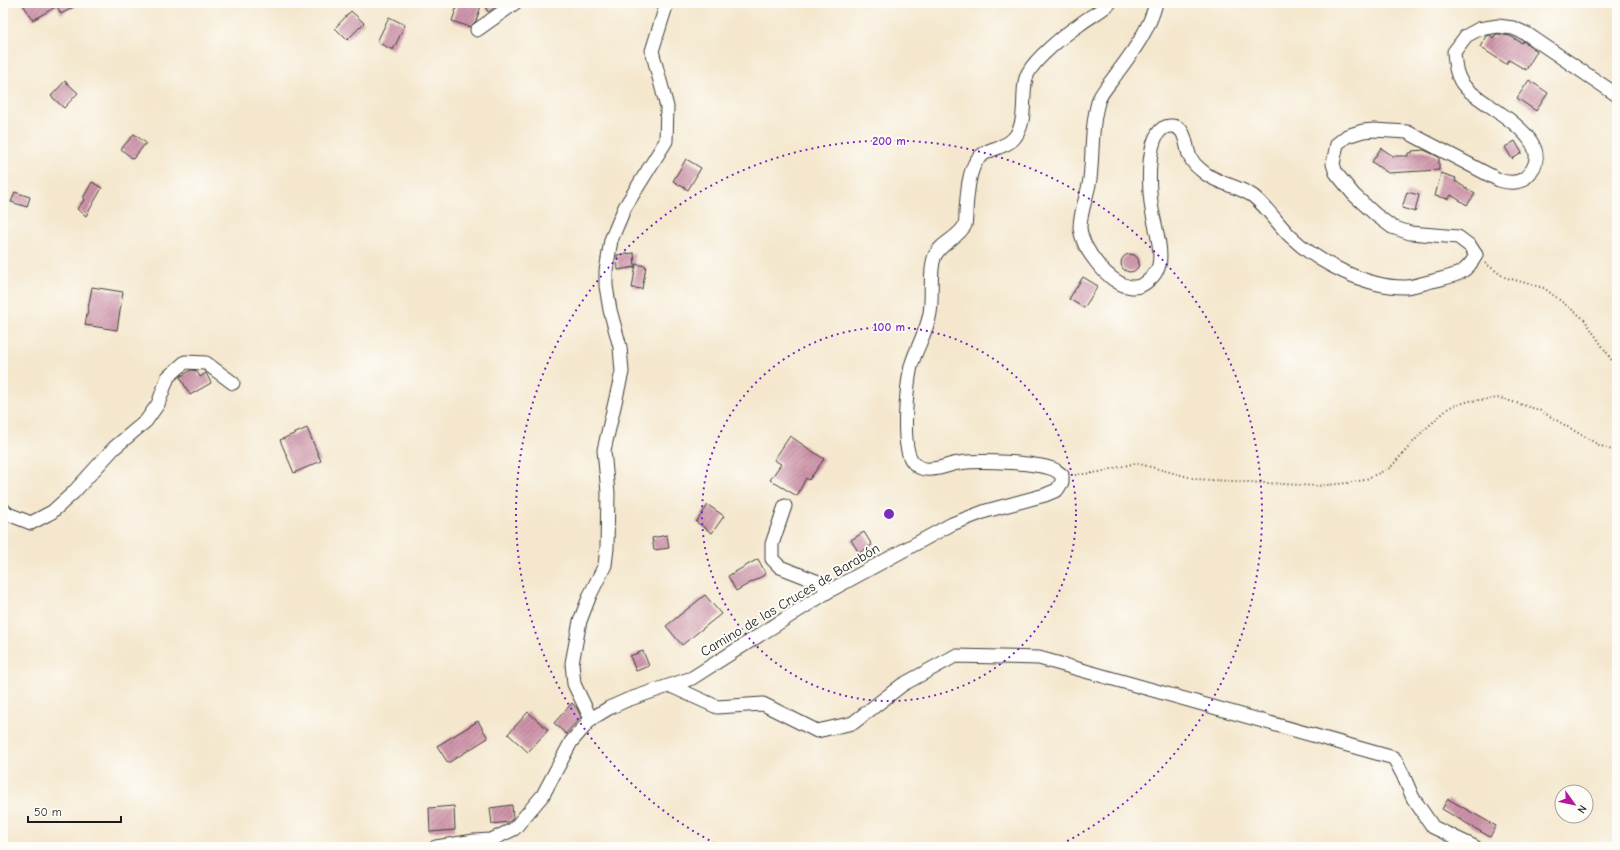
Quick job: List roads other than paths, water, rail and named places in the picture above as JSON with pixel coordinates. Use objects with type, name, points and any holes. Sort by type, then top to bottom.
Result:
[{"type":"street","points":[[477,30],[515,3]]},
{"type":"street","points":[[591,719],[574,684],[572,663],[580,621],[590,595],[605,565],[607,548],[608,493],[604,450],[622,372],[620,347],[610,310],[606,286],[606,271],[610,240],[626,207],[666,140],[668,107],[652,51],[667,3]]},
{"type":"street","name":"Camino de las Cruces de Barabón","points":[[436,847],[491,840],[514,829],[543,795],[571,742],[591,719],[609,708],[627,700],[692,678],[829,591],[952,524],[986,511],[1045,495],[1057,490],[1062,482],[1062,475],[1053,470],[995,462],[959,463],[931,470],[919,468],[911,461],[905,442],[911,366],[930,315],[934,259],[938,249],[956,236],[965,224],[968,188],[977,160],[988,151],[1012,142],[1018,134],[1025,103],[1024,88],[1027,73],[1042,56],[1079,25],[1100,12],[1110,3]]},
{"type":"street","points":[[1156,3],[1152,17],[1127,60],[1100,97],[1094,122],[1090,181],[1080,227],[1083,241],[1094,260],[1103,270],[1121,284],[1128,287],[1145,285],[1159,265],[1159,246],[1151,204],[1150,160],[1156,137],[1166,127],[1172,126],[1181,130],[1186,137],[1190,158],[1200,170],[1211,178],[1251,195],[1262,204],[1299,245],[1328,264],[1339,269],[1372,282],[1405,287],[1461,274],[1471,264],[1476,255],[1470,246],[1458,237],[1410,233],[1392,227],[1376,215],[1354,195],[1336,173],[1333,164],[1337,144],[1347,136],[1368,130],[1407,132],[1499,180],[1508,183],[1523,180],[1529,174],[1536,159],[1535,149],[1530,138],[1516,125],[1465,88],[1456,74],[1454,52],[1466,36],[1479,29],[1498,26],[1513,28],[1527,34],[1617,95]]},
{"type":"street","points":[[3,509],[8,514],[31,523],[52,512],[72,494],[114,448],[146,421],[158,404],[168,376],[185,362],[206,363],[233,383]]},
{"type":"street","points":[[785,506],[772,544],[772,559],[780,567],[821,583],[829,591]]},
{"type":"street","points":[[671,686],[718,707],[763,704],[817,731],[853,723],[902,685],[955,656],[1039,658],[1394,758],[1413,798],[1433,826],[1475,847]]}]
